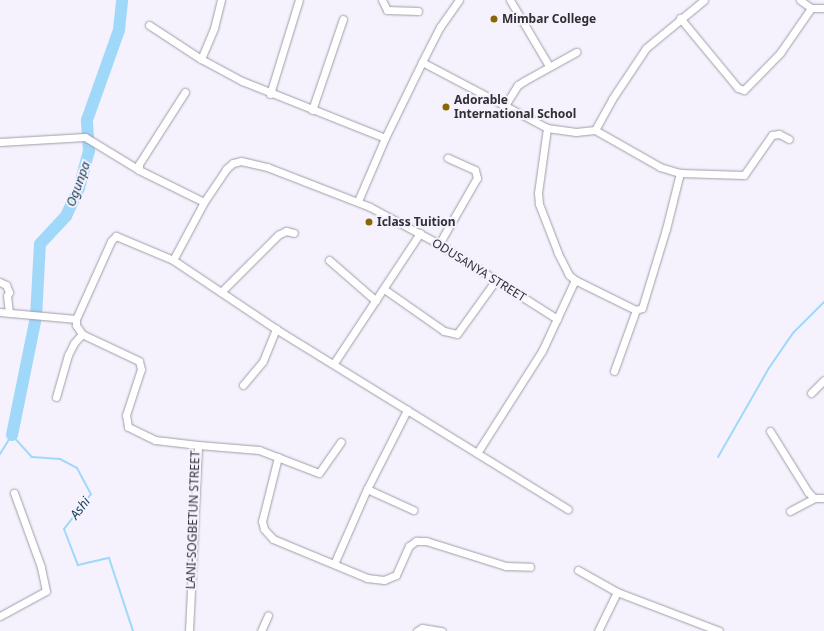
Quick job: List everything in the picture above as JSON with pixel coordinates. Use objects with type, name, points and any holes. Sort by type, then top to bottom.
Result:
[{"type":"street","points":[[202,59],[214,28],[221,0]]},
{"type":"street","points":[[270,94],[299,0]]},
{"type":"street","points":[[382,0],[387,10],[418,11]]},
{"type":"street","points":[[358,201],[385,138],[422,62],[440,27],[459,0]]},
{"type":"street","points":[[510,0],[548,66]]},
{"type":"street","points":[[594,130],[640,55],[680,18],[704,0]]},
{"type":"street","points":[[800,0],[811,8],[824,8]]},
{"type":"street","points":[[680,18],[738,88],[744,90],[780,53],[811,8]]},
{"type":"street","points":[[312,110],[343,19]]},
{"type":"street","points":[[150,25],[202,59],[270,94],[385,138]]},
{"type":"street","points":[[504,107],[518,85],[548,66],[576,52]]},
{"type":"street","points":[[422,62],[504,107],[547,128],[576,132],[594,130],[660,167],[680,173],[744,175],[772,135],[779,134],[789,139]]},
{"type":"street","points":[[139,170],[142,160],[185,92]]},
{"type":"street","points":[[547,128],[538,193],[539,204],[558,253],[569,275],[575,280],[636,310],[642,308],[666,229],[680,173]]},
{"type":"street","points":[[0,142],[88,139],[139,170],[204,202]]},
{"type":"street","points":[[438,244],[477,178],[475,170],[448,158]]},
{"type":"street","name":"ODUSANYA STREET","points":[[173,260],[204,202],[226,169],[232,163],[241,161],[267,167],[358,201],[420,233],[557,319]]},
{"type":"street","points":[[222,292],[278,235],[286,231],[294,233]]},
{"type":"street","points":[[334,363],[420,233]]},
{"type":"street","points":[[56,397],[68,355],[74,343],[82,334],[76,319],[110,241],[116,236],[173,260],[276,329],[334,363],[407,410],[568,509]]},
{"type":"street","points":[[329,260],[376,301]]},
{"type":"street","points":[[384,289],[444,331],[457,334],[496,280]]},
{"type":"street","points":[[477,453],[534,363],[575,280]]},
{"type":"street","points":[[0,282],[4,284],[9,292],[7,300],[9,313]]},
{"type":"street","points":[[614,371],[636,310]]},
{"type":"street","points":[[0,312],[76,319]]},
{"type":"street","points":[[243,385],[263,361],[276,329]]},
{"type":"street","name":"LANI-SOGBETUN STREET","points":[[82,334],[139,361],[141,370],[126,415],[128,427],[155,440],[198,445],[189,631]]},
{"type":"street","points":[[811,392],[824,380]]},
{"type":"street","points":[[334,564],[366,489],[407,410]]},
{"type":"street","points":[[770,431],[814,498]]},
{"type":"street","points":[[198,445],[259,450],[319,474],[341,442]]},
{"type":"street","points":[[278,457],[262,521],[264,530],[273,540],[367,578],[391,579],[396,575],[410,546],[416,541],[506,566],[530,567]]},
{"type":"street","points":[[366,489],[413,510]]},
{"type":"street","points":[[0,616],[46,591],[44,575],[14,493]]},
{"type":"street","points":[[790,511],[814,498],[824,498]]},
{"type":"street","points":[[578,570],[617,592],[703,628],[719,631]]},
{"type":"street","points":[[598,631],[617,592]]},
{"type":"street","points":[[262,631],[268,615]]},
{"type":"street","points":[[416,631],[422,628],[442,631]]},
{"type":"waterway","name":"Ogunpa","points":[[12,435],[36,317],[40,244],[66,216],[79,188],[89,151],[87,120],[119,30],[122,0]]},
{"type":"waterway","points":[[718,457],[769,368],[793,333],[824,302]]},
{"type":"waterway","name":"Ashi","points":[[0,454],[12,435],[32,457],[60,459],[77,468],[91,494],[64,529],[78,565],[109,558],[133,631]]},
{"type":"place","name":"Mimbar College","points":[[494,19]]},
{"type":"place","name":"Adorable International School","points":[[446,107]]},
{"type":"place","name":"Iclass Tuition","points":[[369,222]]}]
